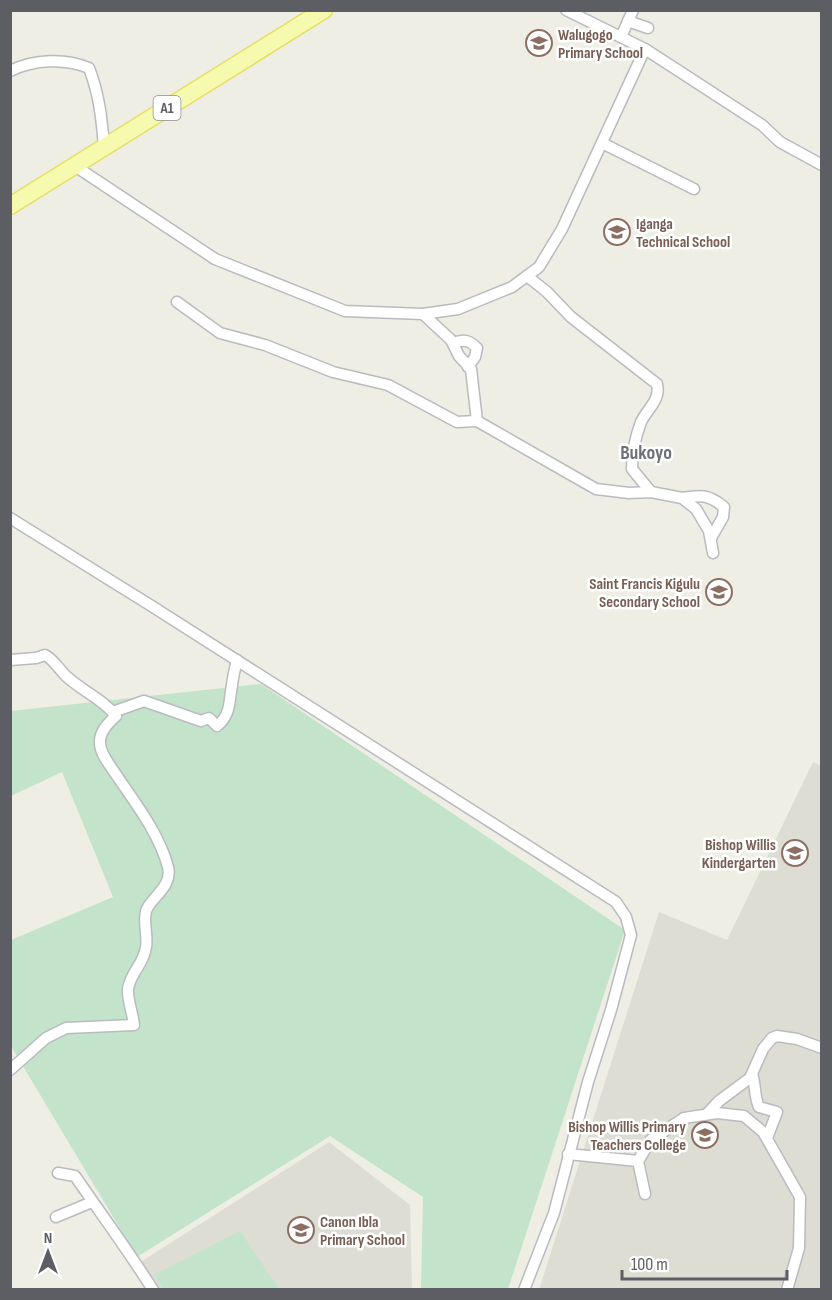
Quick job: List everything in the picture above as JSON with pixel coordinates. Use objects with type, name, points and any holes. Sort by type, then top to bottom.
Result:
[{"type":"main road","name":"A1","points":[[10,206],[324,10]]},
{"type":"street","points":[[566,10],[645,49],[762,125],[780,142],[822,165]]},
{"type":"street","points":[[621,38],[630,16],[648,28]]},
{"type":"street","points":[[75,166],[215,259],[345,311],[423,314],[458,309],[512,287],[539,267],[562,229],[645,49]]},
{"type":"street","points":[[10,71],[23,65],[45,62],[74,62],[89,68],[98,90],[104,148]]},
{"type":"street","points":[[602,143],[694,189]]},
{"type":"street","points":[[527,276],[547,292],[571,317],[657,384],[659,391],[656,400],[642,420],[632,447],[632,468],[651,492]]},
{"type":"street","points":[[177,302],[220,333],[266,345],[333,372],[388,385],[457,422],[477,421],[597,489],[629,493],[651,492],[682,498],[697,495],[708,496],[724,507],[723,518],[711,538]]},
{"type":"street","points":[[423,314],[453,343],[459,356],[471,369],[477,421]]},
{"type":"street","points":[[453,343],[460,340],[470,341],[477,348],[475,357],[468,367]]},
{"type":"street","points":[[682,498],[696,509],[709,531],[713,553]]},
{"type":"street","points":[[10,518],[616,902],[626,917],[631,935],[568,1154],[554,1213],[524,1290]]},
{"type":"street","points":[[10,660],[45,655],[116,717],[106,725],[100,737],[99,746],[152,831],[168,868],[169,876],[156,899],[147,908],[145,924],[147,945],[143,962],[134,974],[128,991],[134,1025],[66,1028],[46,1038],[10,1070]]},
{"type":"street","points":[[112,712],[144,701],[201,721],[209,718],[217,726],[228,713],[237,660]]},
{"type":"street","points":[[707,1114],[719,1101],[750,1078],[763,1050],[772,1038],[777,1036],[797,1039],[822,1048]]},
{"type":"street","points":[[752,1074],[756,1084],[755,1099],[759,1107],[777,1112],[767,1138]]},
{"type":"street","points":[[645,1194],[638,1161],[651,1140],[684,1118],[717,1113],[744,1116],[764,1132],[800,1197],[799,1248],[787,1290]]},
{"type":"street","points":[[568,1154],[638,1161]]},
{"type":"street","points":[[58,1173],[75,1176],[125,1245],[150,1288]]},
{"type":"street","points":[[56,1217],[92,1202]]},
{"type":"shaded area","name":"Bishop Willis Primary Teachers College","points":[[813,762],[821,766],[821,1289],[539,1290],[659,912],[727,940]]},
{"type":"shaded area","name":"Canon Ibla Primary School","points":[[329,1142],[410,1205],[412,1289],[157,1289],[139,1263]]},
{"type":"green space","points":[[261,684],[625,930],[508,1289],[421,1289],[423,1197],[330,1136],[137,1257],[11,1046],[11,940],[113,897],[62,772],[11,796],[11,711]]},
{"type":"green space","points":[[240,1231],[279,1289],[163,1289],[154,1275]]},
{"type":"place","name":"Walugogo Primary School","points":[[539,43]]},
{"type":"place","name":"Iganga Technical School","points":[[617,232]]},
{"type":"place","name":"Saint Francis Kigulu Secondary School","points":[[719,592]]},
{"type":"place","name":"Bishop Willis Kindergarten","points":[[795,853]]},
{"type":"place","name":"Bishop Willis Primary Teachers College","points":[[705,1135]]},
{"type":"place","name":"Canon Ibla Primary School","points":[[301,1230]]},
{"type":"district","name":"Bukoyo","points":[[646,452]]}]
